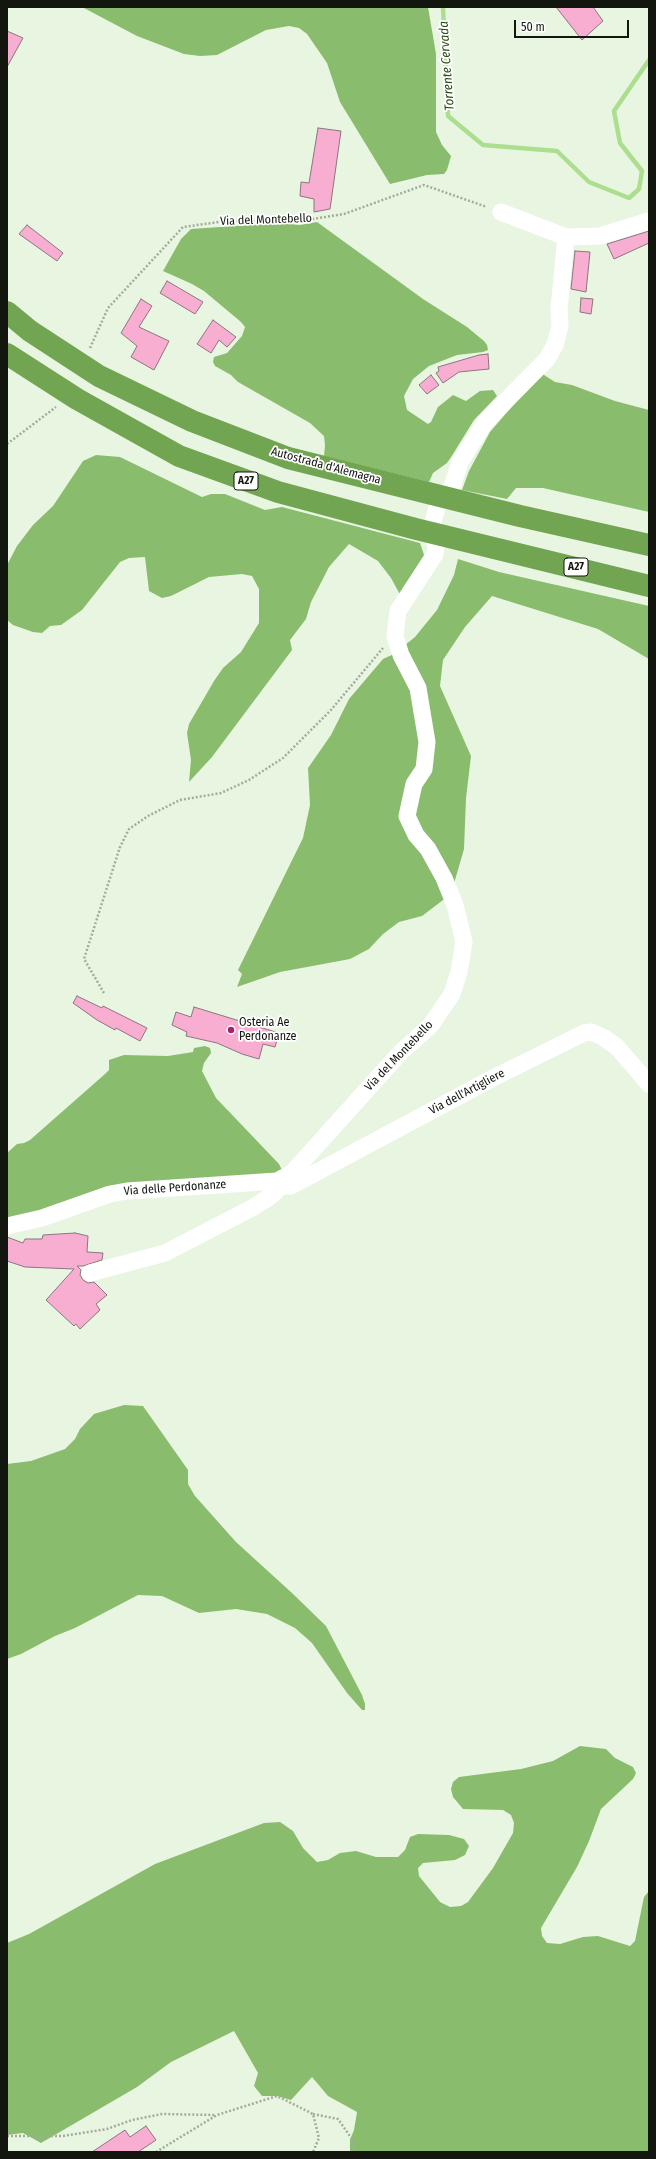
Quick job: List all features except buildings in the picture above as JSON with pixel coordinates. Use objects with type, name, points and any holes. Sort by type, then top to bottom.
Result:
[{"type":"highway","name":"Autostrada d'Alemagna","points":[[7,312],[30,331],[99,376],[192,421],[288,458],[520,516],[649,546]]},
{"type":"highway","name":"A27","points":[[9,356],[78,399],[178,456],[278,492],[416,529],[503,549],[649,586]]},
{"type":"street","points":[[501,212],[566,237],[600,236],[649,221]]},
{"type":"street","name":"Via del Montebello","points":[[90,1273],[165,1253],[252,1208],[271,1196],[279,1184],[292,1173],[400,1053],[431,1025],[452,994],[459,972],[464,942],[455,905],[444,878],[428,850],[416,835],[408,816],[414,784],[424,769],[428,742],[418,688],[401,655],[395,636],[398,611],[435,554],[436,547],[431,530],[439,500],[452,487],[460,462],[485,422],[547,358],[555,345],[560,326],[559,309],[566,237]]},
{"type":"street","name":"Via dell'Artigliere","points":[[279,1184],[291,1186],[492,1078],[584,1033],[591,1032],[603,1037],[617,1047],[649,1084]]},
{"type":"street","name":"Via delle Perdonanze","points":[[7,1226],[42,1218],[110,1194],[127,1191],[279,1184]]},
{"type":"path","name":"Via del Montebello","points":[[108,308],[183,227],[226,221],[300,221],[344,214],[424,185],[501,212]]},
{"type":"path","points":[[104,993],[84,959],[120,847],[129,829],[148,816],[180,800],[221,793],[249,780],[284,758],[331,710],[387,643],[395,636]]},
{"type":"path","points":[[156,2152],[217,2115],[277,2096],[313,2114],[338,2119],[352,2139],[353,2152]]},
{"type":"path","points":[[7,2136],[63,2136],[108,2128],[132,2120],[162,2114],[217,2115]]},
{"type":"path","points":[[313,2114],[319,2138],[313,2152]]},
{"type":"green space","points":[[82,7],[428,7],[436,54],[436,132],[442,145],[451,156],[447,170],[444,174],[427,175],[390,184],[340,102],[327,63],[307,34],[299,28],[289,26],[266,30],[217,55],[200,56],[184,54],[137,36]]},
{"type":"green space","points":[[317,222],[423,299],[467,327],[487,345],[488,350],[483,352],[457,355],[429,366],[413,379],[404,396],[407,410],[428,424],[431,422],[438,407],[453,395],[466,401],[480,391],[493,390],[497,396],[474,420],[447,463],[433,473],[429,482],[324,456],[324,436],[310,423],[238,382],[231,375],[215,366],[213,362],[214,357],[227,353],[242,336],[245,327],[241,322],[204,291],[163,271],[181,239],[191,229],[278,223],[300,225]]},
{"type":"green space","points":[[541,373],[555,382],[572,385],[615,401],[649,410],[649,512],[543,488],[516,488],[507,499],[462,490],[469,471],[490,432]]},
{"type":"green space","points":[[96,455],[120,457],[202,497],[211,494],[225,494],[265,510],[282,507],[420,543],[425,558],[403,600],[391,578],[378,561],[349,544],[329,567],[311,602],[306,619],[290,640],[292,650],[212,757],[189,782],[191,760],[187,733],[189,724],[223,668],[241,652],[259,623],[259,589],[252,576],[242,574],[209,577],[171,596],[162,598],[149,591],[145,557],[129,558],[120,562],[82,610],[61,625],[50,626],[42,633],[33,632],[13,625],[7,620],[7,565],[17,546],[33,525],[53,506],[83,461]]},
{"type":"green space","points":[[458,559],[499,572],[649,606],[649,659],[598,629],[492,596],[465,627],[443,660],[440,686],[471,756],[466,798],[464,849],[451,894],[422,916],[399,922],[383,934],[369,949],[350,959],[280,972],[237,987],[242,974],[238,970],[303,838],[310,805],[308,768],[331,735],[349,699],[383,659],[394,654],[415,637],[437,610],[454,575]]},
{"type":"green space","points":[[205,1046],[210,1048],[211,1053],[204,1063],[202,1071],[216,1098],[279,1164],[282,1170],[269,1177],[189,1186],[7,1219],[7,1153],[17,1144],[30,1140],[105,1074],[109,1070],[109,1060],[124,1055],[168,1056],[193,1052],[194,1048]]},
{"type":"green space","points":[[124,1405],[143,1406],[188,1470],[188,1484],[195,1496],[236,1542],[326,1626],[362,1695],[365,1710],[362,1710],[347,1693],[312,1643],[295,1628],[267,1614],[236,1609],[199,1613],[162,1596],[138,1595],[75,1628],[55,1636],[21,1654],[7,1659],[7,1464],[31,1461],[65,1449],[75,1439],[80,1429],[94,1414]]},
{"type":"green space","points":[[580,1746],[606,1749],[615,1758],[633,1767],[636,1773],[633,1779],[601,1809],[577,1867],[541,1928],[542,1936],[547,1943],[560,1944],[583,1937],[598,1936],[630,1946],[635,1941],[644,1897],[649,1891],[649,2152],[350,2152],[350,2140],[354,2130],[357,2112],[328,2096],[312,2077],[291,2100],[277,2096],[262,2096],[254,2086],[258,2073],[234,2031],[171,2062],[137,2087],[41,2143],[23,2133],[7,2135],[7,1943],[29,1934],[155,1864],[264,1823],[280,1822],[293,1831],[303,1848],[317,1862],[328,1860],[340,1853],[356,1851],[376,1857],[398,1857],[405,1850],[410,1837],[418,1834],[449,1835],[464,1839],[469,1846],[465,1855],[455,1860],[423,1863],[418,1868],[419,1876],[440,1902],[450,1907],[461,1906],[468,1902],[493,1868],[513,1833],[514,1823],[511,1815],[503,1810],[463,1809],[453,1797],[451,1789],[453,1782],[459,1777],[521,1769],[553,1761]]},
{"type":"waterway","name":"Torrente Cervada","points":[[443,7],[448,116],[483,145],[557,151],[589,182],[629,198],[639,189],[642,171],[620,143],[614,111],[649,60]]},
{"type":"place","name":"Osteria Ae Perdonanze","points":[[231,1030]]}]
